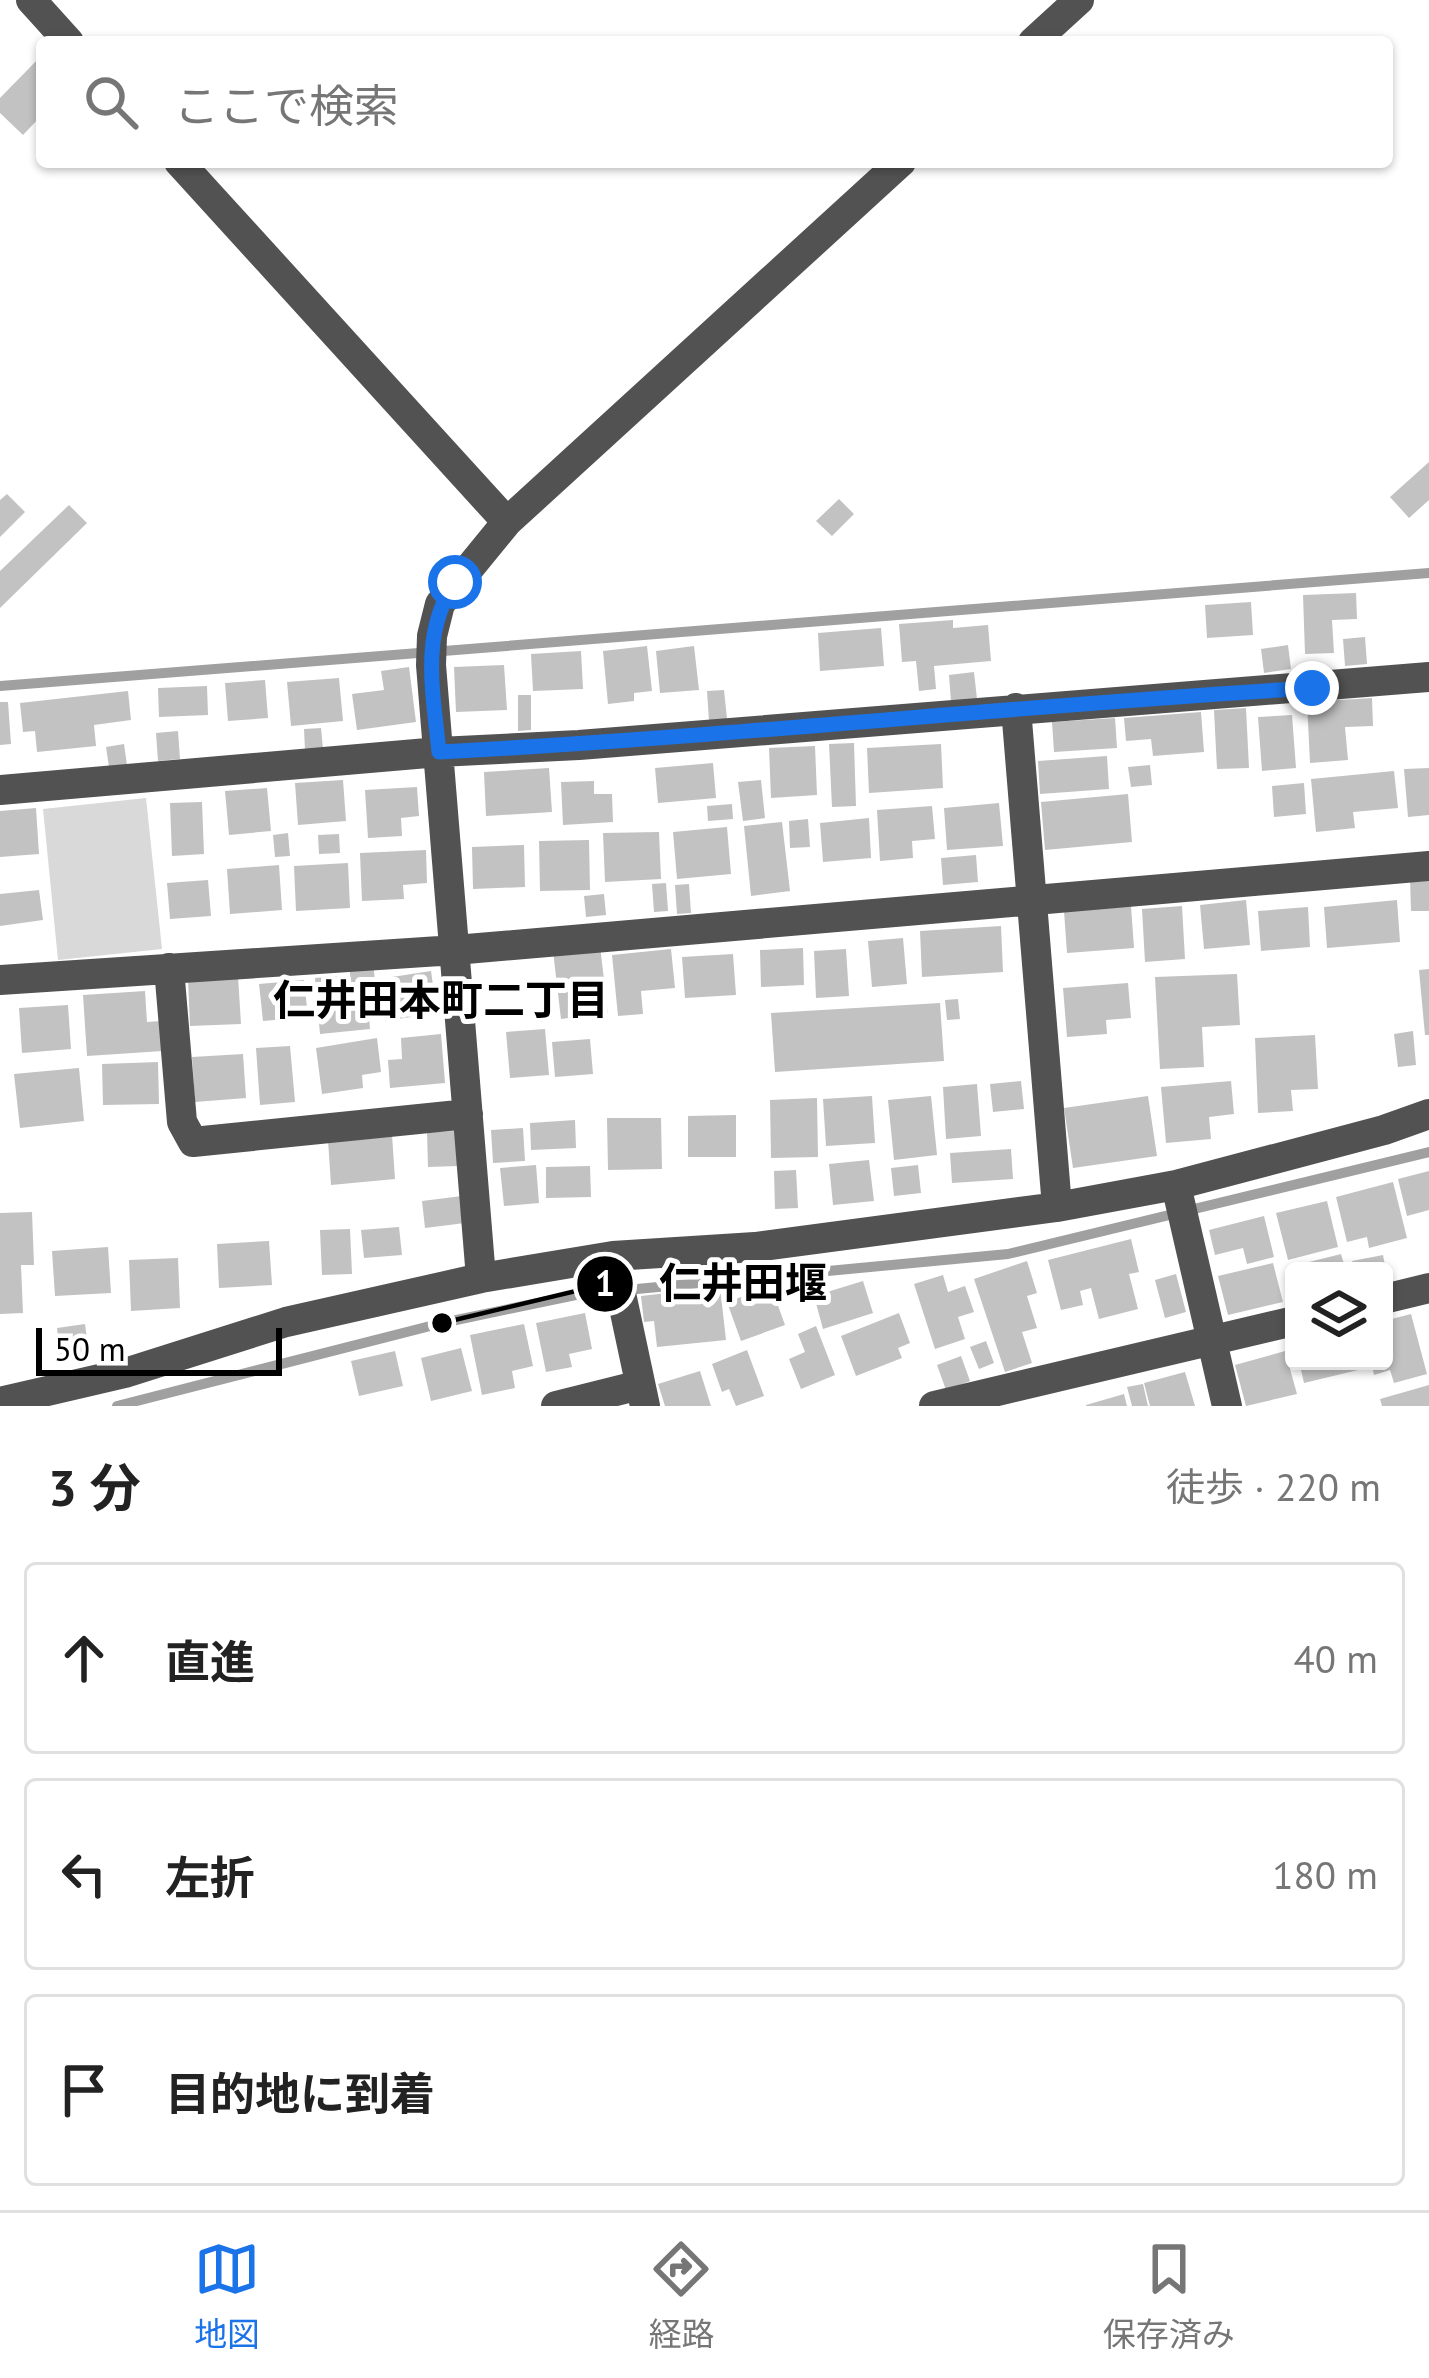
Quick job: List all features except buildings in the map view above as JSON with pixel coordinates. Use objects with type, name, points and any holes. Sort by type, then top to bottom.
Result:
[{"type":"street","points":[[31,0],[64,36]]},
{"type":"street","points":[[1040,36],[1079,0]]},
{"type":"street","points":[[183,168],[507,522]]},
{"type":"street","points":[[481,1278],[431,653],[440,604],[507,522],[895,168]]},
{"type":"street","points":[[0,790],[1429,677]]},
{"type":"street","points":[[1016,708],[1057,1207]]},
{"type":"street","points":[[0,980],[455,950],[1429,866]]},
{"type":"street","points":[[169,968],[182,1122],[193,1142],[468,1114]]},
{"type":"street","points":[[0,1402],[125,1372],[286,1322],[481,1278],[613,1256],[755,1247],[1057,1207],[1176,1185],[1429,1114]]},
{"type":"street","points":[[1176,1185],[1227,1406]]},
{"type":"street","points":[[556,1406],[643,1396],[613,1256]]},
{"type":"street","points":[[1393,1297],[1429,1288]]},
{"type":"street","points":[[934,1406],[1285,1323]]},
{"type":"shaded area","points":[[146,798],[162,949],[58,960],[43,809]]},
{"type":"waterway","points":[[0,686],[1429,573]]},
{"type":"waterway","points":[[637,1289],[1008,1254],[1429,1152]]},
{"type":"waterway","points":[[117,1406],[442,1323],[590,1292]]},
{"type":"place","name":"仁井田堰","points":[[442,1323]]},
{"type":"district","name":"仁井田本町二丁目","points":[[441,1000]]},
{"type":"route","points":[[455,582],[440,604],[431,635],[439,752],[1312,688]]}]
